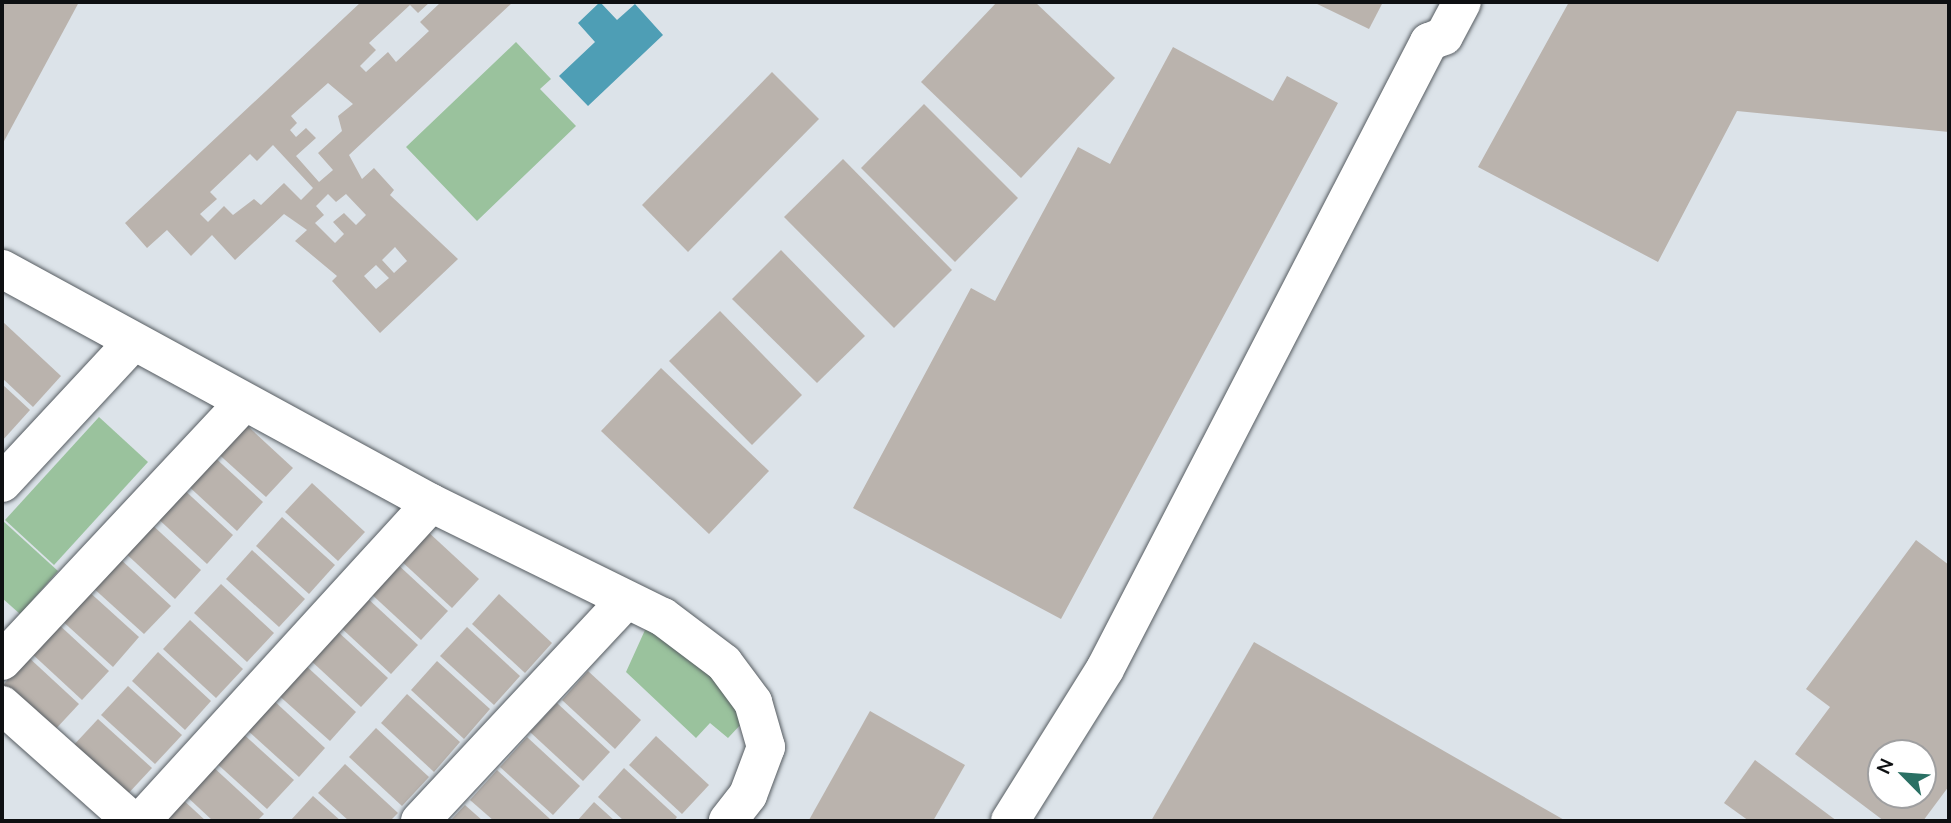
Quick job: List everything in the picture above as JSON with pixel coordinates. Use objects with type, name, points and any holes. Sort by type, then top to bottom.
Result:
[{"type":"street","points":[[1429,42],[1424,24],[1435,2]]},
{"type":"street","points":[[1010,821],[1105,669],[1429,42],[1444,36],[1462,2]]},
{"type":"street","points":[[6,278],[132,342],[431,502],[663,617],[724,663],[753,702],[766,747],[748,795],[728,821]]},
{"type":"street","points":[[2,483],[132,342]]},
{"type":"street","points":[[2,662],[244,402]]},
{"type":"street","points":[[141,821],[431,502]]},
{"type":"street","points":[[420,821],[626,600]]},
{"type":"street","points":[[2,705],[132,821]]},
{"type":"green space","points":[[516,42],[551,79],[540,89],[576,126],[477,221],[406,147]]},
{"type":"green space","points":[[99,417],[148,462],[54,565],[5,520]]},
{"type":"green space","points":[[2,520],[58,571],[20,614],[2,598]]},
{"type":"green space","points":[[650,619],[696,647],[744,721],[728,738],[710,723],[696,738],[626,672]]},
{"type":"water","points":[[600,2],[617,20],[635,4],[663,35],[588,106],[559,76],[595,42],[578,23]]},
{"type":"building","points":[[2,2],[79,2],[2,145]]},
{"type":"building","points":[[361,2],[430,2],[418,13],[410,5],[369,43],[376,50],[360,66],[366,72],[388,52],[396,62],[429,31],[420,22],[441,2],[513,2],[349,155],[362,179],[374,168],[394,190],[390,195],[458,259],[380,333],[332,281],[337,276],[295,241],[307,230],[284,214],[235,260],[212,235],[191,256],[167,230],[147,248],[125,223]],"holes":[[[328,83],[353,104],[338,116],[342,131],[318,153],[333,170],[319,182],[296,156],[316,138],[306,128],[296,137],[290,130],[297,123],[291,116]],[[273,145],[313,188],[301,200],[284,183],[261,205],[254,199],[233,215],[224,206],[208,222],[200,214],[217,199],[210,192],[250,154],[257,161]],[[328,194],[336,202],[346,194],[366,215],[356,225],[344,213],[333,222],[344,234],[335,243],[315,223],[324,215],[316,206]],[[395,247],[407,261],[394,273],[382,260]],[[376,265],[389,278],[376,289],[364,276]]]},
{"type":"building","points":[[997,2],[1035,2],[1115,78],[1021,178],[921,82]]},
{"type":"building","points":[[1313,2],[1383,2],[1369,29]]},
{"type":"building","points":[[1569,2],[1949,2],[1949,132],[1737,111],[1658,262],[1478,167]]},
{"type":"building","points":[[1173,47],[1273,101],[1287,76],[1338,103],[1061,619],[853,508],[971,288],[995,301],[1078,147],[1110,164]]},
{"type":"building","points":[[772,72],[819,119],[688,252],[642,205]]},
{"type":"building","points":[[924,104],[1018,198],[955,262],[861,168]]},
{"type":"building","points":[[843,159],[952,270],[894,328],[784,217]]},
{"type":"building","points":[[781,250],[865,336],[817,383],[732,299]]},
{"type":"building","points":[[720,311],[802,395],[752,445],[669,361]]},
{"type":"building","points":[[2,321],[61,376],[33,407],[2,378]]},
{"type":"building","points":[[661,368],[769,471],[709,534],[601,431]]},
{"type":"building","points":[[2,384],[30,410],[2,441]]},
{"type":"building","points":[[240,419],[293,468],[266,497],[213,449]]},
{"type":"building","points":[[210,453],[263,502],[237,531],[184,482]]},
{"type":"building","points":[[312,483],[365,532],[338,561],[285,512]]},
{"type":"building","points":[[180,486],[233,535],[207,564],[154,515]]},
{"type":"building","points":[[282,517],[335,565],[309,594],[256,546]]},
{"type":"building","points":[[148,521],[201,570],[175,599],[122,550]]},
{"type":"building","points":[[426,530],[479,579],[452,608],[399,559]]},
{"type":"building","points":[[1916,540],[1949,565],[1949,786],[1937,802],[1937,739],[1867,739],[1867,808],[1795,754],[1830,707],[1806,689]]},
{"type":"building","points":[[252,550],[305,599],[279,627],[226,579]]},
{"type":"building","points":[[118,557],[171,606],[144,634],[91,586]]},
{"type":"building","points":[[395,562],[448,611],[421,640],[368,591]]},
{"type":"building","points":[[221,584],[274,633],[247,662],[194,613]]},
{"type":"building","points":[[86,589],[139,637],[113,667],[59,618]]},
{"type":"building","points":[[499,594],[552,643],[525,673],[472,624]]},
{"type":"building","points":[[365,596],[418,645],[391,674],[338,625]]},
{"type":"building","points":[[190,620],[243,669],[216,698],[163,649]]},
{"type":"building","points":[[56,622],[109,671],[82,700],[29,651]]},
{"type":"building","points":[[467,627],[520,676],[494,705],[440,656]]},
{"type":"building","points":[[335,629],[388,678],[361,707],[308,658]]},
{"type":"building","points":[[1254,642],[1566,821],[1151,821]]},
{"type":"building","points":[[158,652],[211,701],[185,730],[132,681]]},
{"type":"building","points":[[26,655],[79,704],[52,733],[2,687]]},
{"type":"building","points":[[437,661],[490,709],[464,739],[411,690]]},
{"type":"building","points":[[303,663],[356,712],[330,741],[276,693]]},
{"type":"building","points":[[588,671],[641,720],[615,749],[562,700]]},
{"type":"building","points":[[128,686],[182,735],[155,764],[101,715]]},
{"type":"building","points":[[407,694],[460,742],[434,772],[381,723]]},
{"type":"building","points":[[272,699],[325,748],[299,777],[246,729]]},
{"type":"building","points":[[557,703],[610,752],[583,781],[530,732]]},
{"type":"building","points":[[870,711],[965,765],[933,821],[809,820]]},
{"type":"building","points":[[98,719],[152,768],[125,797],[71,748]]},
{"type":"building","points":[[376,728],[429,777],[402,806],[349,757]]},
{"type":"building","points":[[241,732],[294,780],[267,809],[214,761]]},
{"type":"building","points":[[656,736],[709,785],[682,814],[629,765]]},
{"type":"building","points":[[527,737],[580,786],[553,815],[500,767]]},
{"type":"building","points":[[1755,760],[1837,821],[1749,821],[1724,803]]},
{"type":"building","points":[[345,764],[398,813],[390,821],[349,821],[318,793]]},
{"type":"building","points":[[211,765],[264,814],[257,821],[213,821],[184,794]]},
{"type":"building","points":[[624,768],[677,817],[674,821],[624,821],[598,797]]},
{"type":"building","points":[[497,770],[550,819],[494,821],[470,800]]},
{"type":"building","points":[[313,796],[341,821],[290,821]]},
{"type":"building","points":[[181,798],[206,821],[159,821]]},
{"type":"building","points":[[594,802],[615,821],[577,821]]},
{"type":"building","points":[[465,805],[483,821],[450,821]]},
{"type":"building","points":[[1868,809],[1932,809],[1923,821],[1884,821]]}]
